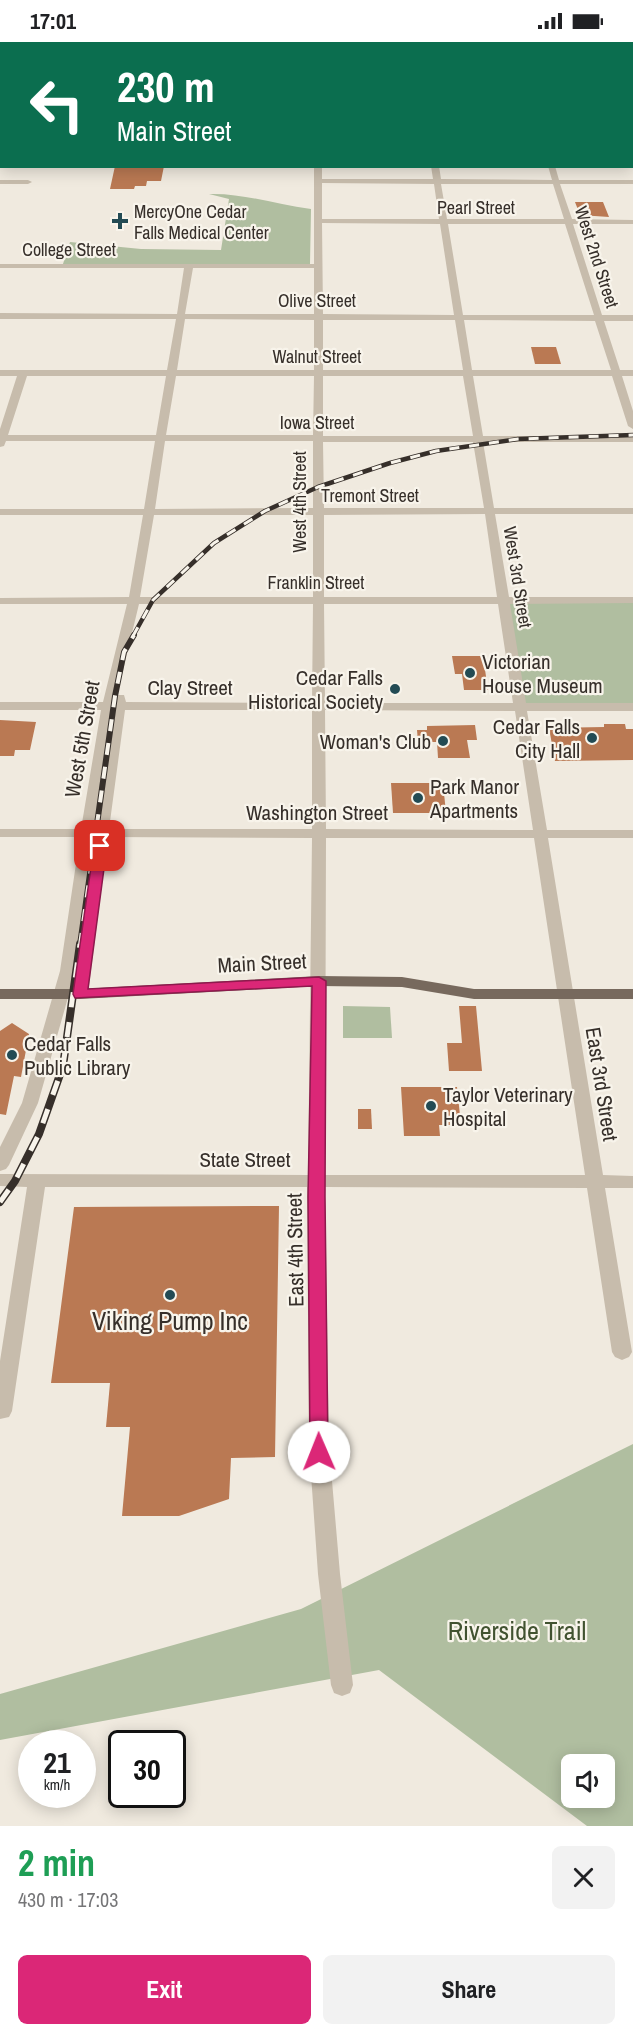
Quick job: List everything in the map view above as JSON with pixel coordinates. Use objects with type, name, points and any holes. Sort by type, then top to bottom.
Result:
[{"type":"main road","name":"Main Street","points":[[0,994],[80,994],[319,981],[402,982],[474,994],[633,994]]},
{"type":"street","name":"West 4th Street","points":[[318,168],[319,981]]},
{"type":"street","name":"West 3rd Street","points":[[435,168],[565,994]]},
{"type":"street","name":"West 2nd Street","points":[[552,168],[633,426]]},
{"type":"street","points":[[318,181],[633,182]]},
{"type":"street","points":[[0,182],[28,182]]},
{"type":"street","name":"Pearl Street","points":[[318,221],[633,222]]},
{"type":"street","name":"College Street","points":[[0,266],[318,266]]},
{"type":"street","name":"West 5th Street","points":[[0,1165],[30,1103],[68,971],[87,833],[134,601],[189,266]]},
{"type":"street","name":"Olive Street","points":[[0,316],[633,318]]},
{"type":"street","name":"Walnut Street","points":[[0,373],[633,373]]},
{"type":"street","points":[[1,440],[23,373]]},
{"type":"street","name":"Iowa Street","points":[[1,440],[633,439]]},
{"type":"street","name":"Tremont Street","points":[[0,512],[633,511]]},
{"type":"street","name":"Franklin Street","points":[[0,601],[633,600]]},
{"type":"street","name":"Clay Street","points":[[0,706],[633,706]]},
{"type":"street","name":"West 5th Street","points":[[80,994],[102,833],[113,706]]},
{"type":"street","name":"Washington Street","points":[[0,833],[633,834]]},
{"type":"street","name":"East 4th Street","points":[[319,981],[316,1181],[319,1446],[329,1574],[342,1685]]},
{"type":"street","name":"East 3rd Street","points":[[565,994],[622,1352]]},
{"type":"street","name":"State Street","points":[[0,1180],[633,1182]]},
{"type":"street","points":[[1,1411],[37,1180]]},
{"type":"green space","points":[[209,194],[235,195],[311,209],[310,264],[63,264],[70,242],[141,249],[221,250],[229,199]]},
{"type":"green space","points":[[503,600],[633,600],[633,707],[519,707]]},
{"type":"green space","points":[[343,1006],[390,1007],[392,1038],[343,1038]]},
{"type":"green space","name":"Riverside Trail","points":[[633,1444],[633,1826],[587,1826],[563,1808],[615,1808],[615,1754],[561,1754],[561,1806],[379,1670],[54,1730],[18,1730],[18,1737],[0,1740],[0,1694],[301,1609]]},
{"type":"building","points":[[115,168],[164,168],[161,181],[147,181],[146,186],[135,186],[134,189],[110,189]]},
{"type":"building","points":[[575,202],[603,202],[609,217],[580,215]]},
{"type":"building","points":[[531,347],[556,347],[561,364],[535,364]]},
{"type":"building","name":"Victorian House Museum","points":[[452,656],[483,656],[488,690],[464,690],[462,674],[455,674]]},
{"type":"building","points":[[0,720],[36,722],[30,750],[15,750],[14,756],[0,756]]},
{"type":"building","name":"Cedar Falls City Hall","points":[[604,724],[625,724],[626,729],[633,729],[633,760],[555,761],[549,728],[604,727]]},
{"type":"building","name":"Woman's Club","points":[[475,725],[477,740],[467,740],[470,758],[438,758],[437,742],[418,742],[417,730],[427,730],[427,726]]},
{"type":"building","name":"Park Manor Apartments","points":[[391,783],[443,783],[446,813],[393,813]]},
{"type":"building","points":[[459,1006],[476,1006],[482,1071],[449,1071],[447,1043],[462,1043]]},
{"type":"building","name":"Cedar Falls Public Library","points":[[12,1023],[29,1034],[21,1077],[14,1076],[6,1115],[0,1114],[0,1031]]},
{"type":"building","name":"Taylor Veterinary Hospital","points":[[401,1087],[457,1087],[461,1125],[439,1125],[440,1136],[404,1136]]},
{"type":"building","points":[[358,1109],[371,1109],[372,1129],[358,1129]]},
{"type":"building","name":"Viking Pump Inc","points":[[279,1206],[275,1457],[231,1458],[229,1499],[179,1516],[122,1516],[130,1427],[106,1427],[110,1383],[51,1383],[74,1207]]},
{"type":"railway","points":[[133,636],[153,600],[214,543],[265,511],[318,487],[390,463],[436,451],[518,439],[633,435]]},
{"type":"railway","points":[[80,945],[115,696],[124,652],[134,635]]},
{"type":"railway","points":[[0,1202],[15,1181],[39,1134],[63,1066],[80,944]]},
{"type":"place","name":"MercyOne Cedar Falls Medical Center","points":[[120,221]]},
{"type":"place","name":"Victorian House Museum","points":[[470,673]]},
{"type":"place","name":"Cedar Falls Historical Society","points":[[395,689]]},
{"type":"place","name":"Cedar Falls City Hall","points":[[592,738]]},
{"type":"place","name":"Woman's Club","points":[[443,741]]},
{"type":"place","name":"Park Manor Apartments","points":[[418,798]]},
{"type":"place","name":"Cedar Falls Public Library","points":[[12,1055]]},
{"type":"place","name":"Taylor Veterinary Hospital","points":[[431,1106]]},
{"type":"place","name":"Viking Pump Inc","points":[[170,1295]]},
{"type":"route","points":[[100,846],[80,994],[319,981],[316,1197],[319,1452]]}]
